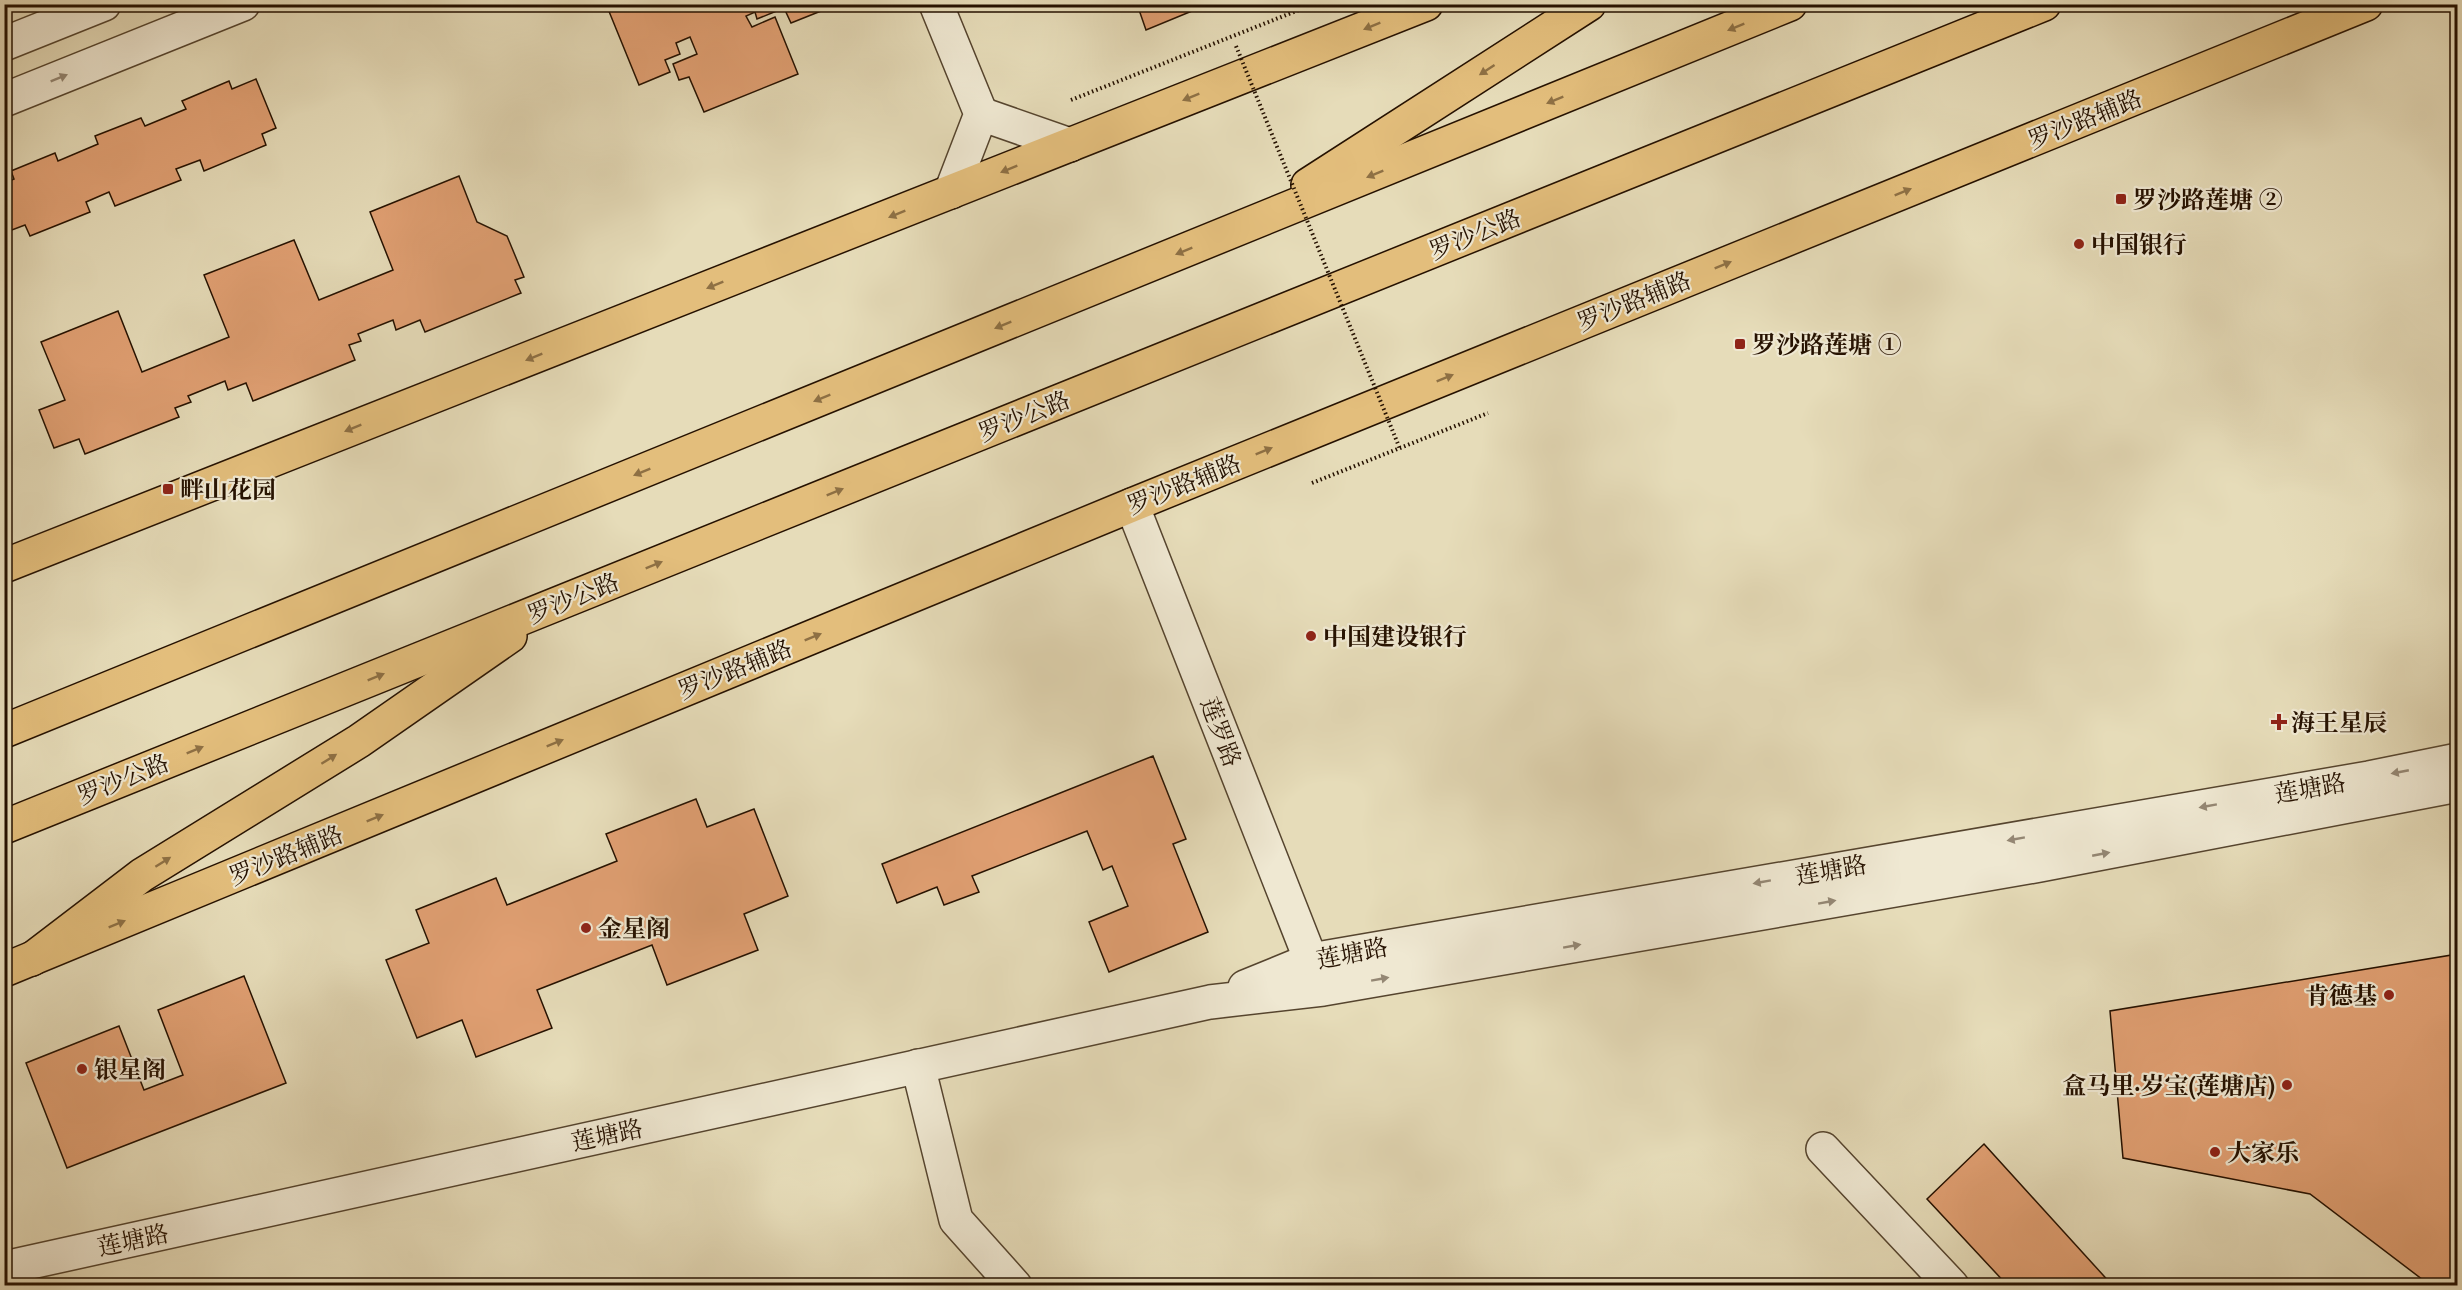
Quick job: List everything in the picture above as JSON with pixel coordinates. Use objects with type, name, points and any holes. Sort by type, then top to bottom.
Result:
[{"type":"main road","points":[[4,566],[1426,4]]},
{"type":"main road","points":[[1238,229],[1589,4]]},
{"type":"main road","points":[[4,731],[1790,4]]},
{"type":"main road","name":"罗沙公路","points":[[4,827],[2044,4]]},
{"type":"main road","name":"罗沙路辅路","points":[[18,964],[1132,505],[2366,4]]},
{"type":"main road","points":[[18,964],[142,875],[359,741],[466,668],[547,608]]},
{"type":"street","points":[[4,44],[104,4]]},
{"type":"street","points":[[4,100],[243,4]]},
{"type":"street","points":[[936,4],[981,114],[951,192]]},
{"type":"street","points":[[981,114],[1070,145]]},
{"type":"street","name":"莲罗路","points":[[1132,505],[1317,974]]},
{"type":"street","name":"莲塘路","points":[[4,1268],[1210,1002],[1317,974],[2457,760]]},
{"type":"street","name":"莲塘路","points":[[1317,974],[2040,865],[2457,785]]},
{"type":"street","points":[[918,1066],[956,1220],[1015,1286]]},
{"type":"street","points":[[1823,1149],[1952,1286]]},
{"type":"path","points":[[1071,100],[1314,4]]},
{"type":"path","points":[[1236,46],[1400,449]]},
{"type":"path","points":[[1312,483],[1488,413]]},
{"type":"building","points":[[606,4],[824,4],[826,9],[791,23],[784,8],[757,19],[755,12],[746,16],[752,27],[775,17],[798,74],[704,112],[689,77],[679,80],[673,64],[697,54],[690,37],[676,43],[680,54],[665,60],[670,72],[639,85]]},
{"type":"building","points":[[1137,4],[1209,4],[1146,30]]},
{"type":"building","points":[[256,79],[276,128],[262,134],[266,145],[204,171],[200,160],[176,169],[181,180],[115,206],[109,192],[86,202],[90,212],[30,236],[25,225],[4,233],[4,183],[14,179],[11,171],[55,153],[58,161],[98,144],[95,136],[141,118],[145,126],[186,109],[182,101],[229,81],[232,89]]},
{"type":"building","points":[[459,176],[477,222],[507,236],[524,277],[515,280],[521,293],[425,332],[420,320],[396,330],[393,320],[358,334],[361,341],[349,345],[355,360],[253,401],[246,383],[228,390],[225,381],[188,396],[191,402],[175,408],[179,417],[85,454],[79,439],[54,448],[39,410],[65,400],[41,342],[118,311],[142,372],[229,337],[204,275],[294,240],[319,300],[393,270],[370,212]]},
{"type":"building","points":[[1153,756],[1186,839],[1173,844],[1208,932],[1109,972],[1089,922],[1128,906],[1112,866],[1103,870],[1087,831],[972,876],[979,892],[944,905],[937,887],[897,903],[882,864]]},
{"type":"building","name":"金星阁","points":[[696,799],[707,827],[754,809],[788,896],[744,914],[758,950],[667,985],[652,945],[537,990],[552,1028],[476,1057],[462,1020],[417,1038],[386,960],[429,943],[416,910],[496,878],[507,905],[617,861],[606,834]]},
{"type":"building","name":"盒马里·岁宝(莲塘店)","points":[[2458,954],[2458,1286],[2431,1286],[2310,1194],[2123,1158],[2110,1011]]},
{"type":"building","name":"银星阁","points":[[244,976],[286,1083],[67,1168],[26,1063],[119,1026],[144,1090],[183,1075],[158,1010]]},
{"type":"building","points":[[1984,1144],[2113,1286],[2008,1286],[1927,1199]]},
{"type":"place","name":"罗沙路莲塘 ②","points":[[2121,199]]},
{"type":"place","name":"中国银行","points":[[2079,244]]},
{"type":"place","name":"罗沙路莲塘 ①","points":[[1740,344]]},
{"type":"place","name":"畔山花园","points":[[168,489]]},
{"type":"place","name":"中国建设银行","points":[[1311,636]]},
{"type":"place","name":"海王星辰","points":[[2279,722]]},
{"type":"place","name":"金星阁","points":[[586,928]]},
{"type":"place","name":"肯德基","points":[[2389,995]]},
{"type":"place","name":"银星阁","points":[[82,1069]]},
{"type":"place","name":"盒马里·岁宝(莲塘店)","points":[[2287,1085]]},
{"type":"place","name":"大家乐","points":[[2215,1152]]}]
